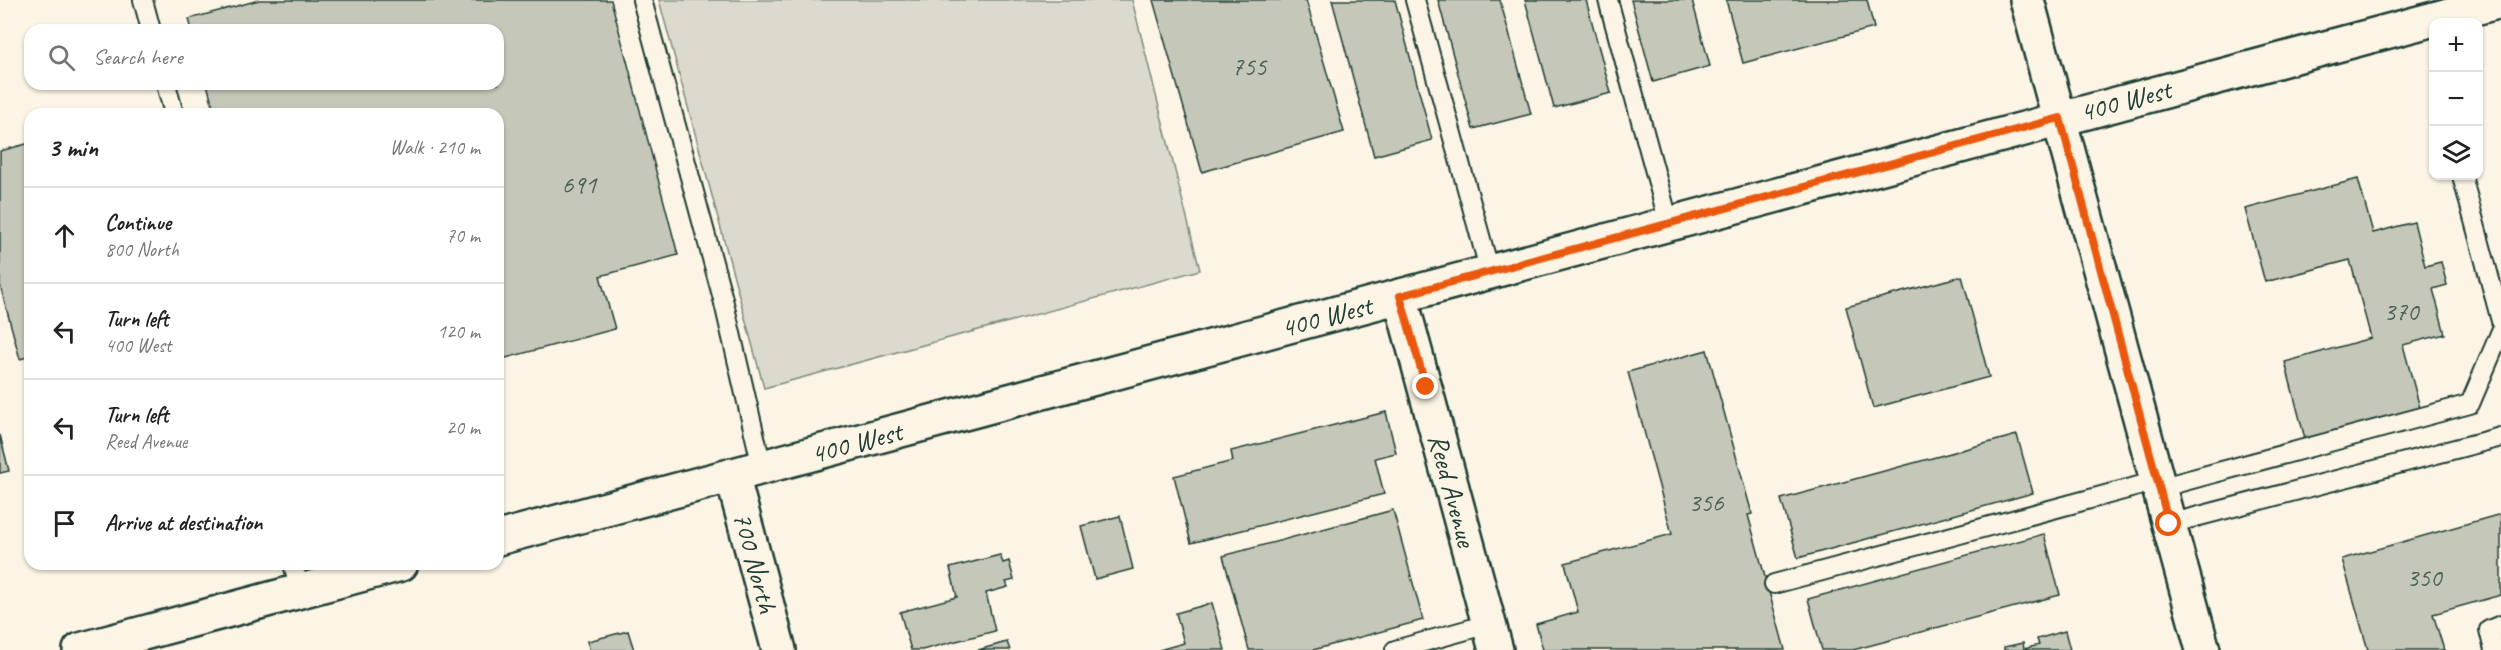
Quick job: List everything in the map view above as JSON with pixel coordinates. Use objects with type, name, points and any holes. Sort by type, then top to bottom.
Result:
[{"type":"street","points":[[2027,0],[2203,650]]},
{"type":"street","name":"400 West","points":[[504,536],[2501,1]]},
{"type":"street","name":"Reed Avenue","points":[[1400,296],[1492,637]]},
{"type":"street","name":"700 North","points":[[747,471],[779,650]]},
{"type":"street","points":[[80,650],[297,578],[356,570]]},
{"type":"lane","points":[[143,0],[149,24]]},
{"type":"lane","points":[[642,0],[723,299],[747,471]]},
{"type":"lane","points":[[1415,0],[1490,272]]},
{"type":"lane","points":[[1608,0],[1669,224]]},
{"type":"lane","points":[[168,90],[172,108]]},
{"type":"lane","points":[[2463,180],[2501,321]]},
{"type":"lane","points":[[1774,584],[2470,404],[2501,331]]},
{"type":"lane","points":[[2169,524],[2501,437]]},
{"type":"lane","points":[[2494,650],[2489,630],[2501,625]]},
{"type":"lane","points":[[1395,650],[1492,637]]},
{"type":"shaded area","points":[[659,0],[1132,0],[1200,270],[764,388]]},
{"type":"building","points":[[259,0],[611,0],[678,255],[600,276],[615,329],[504,358],[504,108],[213,108],[209,90],[504,90],[504,24],[190,24],[189,19]]},
{"type":"building","points":[[1153,0],[1306,0],[1344,132],[1202,172]]},
{"type":"building","points":[[1332,0],[1395,0],[1432,140],[1374,156]]},
{"type":"building","points":[[1438,0],[1500,0],[1531,114],[1473,129]]},
{"type":"building","points":[[1525,0],[1586,0],[1611,93],[1554,108]]},
{"type":"building","points":[[1631,0],[1692,0],[1710,66],[1653,82]]},
{"type":"building","points":[[1726,0],[1867,0],[1874,28],[1743,63]]},
{"type":"building","points":[[24,145],[24,358],[20,359],[0,285],[0,151]]},
{"type":"building","points":[[2358,179],[2373,233],[2414,222],[2425,266],[2441,262],[2447,285],[2433,289],[2445,334],[2403,345],[2420,408],[2305,439],[2285,362],[2371,338],[2350,260],[2265,282],[2245,209]]},
{"type":"building","points":[[1962,276],[1989,377],[1873,408],[1846,307]]},
{"type":"building","points":[[1707,350],[1752,514],[1748,515],[1785,650],[1543,650],[1536,624],[1578,612],[1565,563],[1672,534],[1628,372]]},
{"type":"building","points":[[1386,412],[1396,453],[1375,458],[1384,494],[1191,543],[1174,476],[1233,461],[1231,451]]},
{"type":"building","points":[[0,435],[9,471],[0,473]]},
{"type":"building","points":[[2017,435],[2033,493],[1798,558],[1781,499]]},
{"type":"building","points":[[1393,510],[1423,620],[1313,650],[1249,650],[1223,556]]},
{"type":"building","points":[[2501,514],[2501,595],[2433,614],[2444,650],[2368,650],[2342,559]]},
{"type":"building","points":[[1120,516],[1133,569],[1095,579],[1081,526]]},
{"type":"building","points":[[2044,534],[2060,595],[1853,650],[1822,650],[1808,599]]},
{"type":"building","points":[[1000,555],[1003,563],[1009,561],[1014,580],[1006,582],[1008,587],[986,593],[995,631],[922,650],[911,650],[900,612],[957,597],[950,568]]},
{"type":"building","points":[[1212,603],[1225,650],[1159,650],[1184,643],[1176,613]]},
{"type":"building","points":[[628,631],[634,650],[589,650],[588,641]]},
{"type":"building","points":[[2065,631],[2070,650],[2004,650],[2004,647],[2023,643],[2024,649],[2039,645],[2037,639]]},
{"type":"building","points":[[1007,642],[1010,650],[978,650]]},
{"type":"route","points":[[1426,387],[1400,296],[2060,118],[2169,524]]}]
